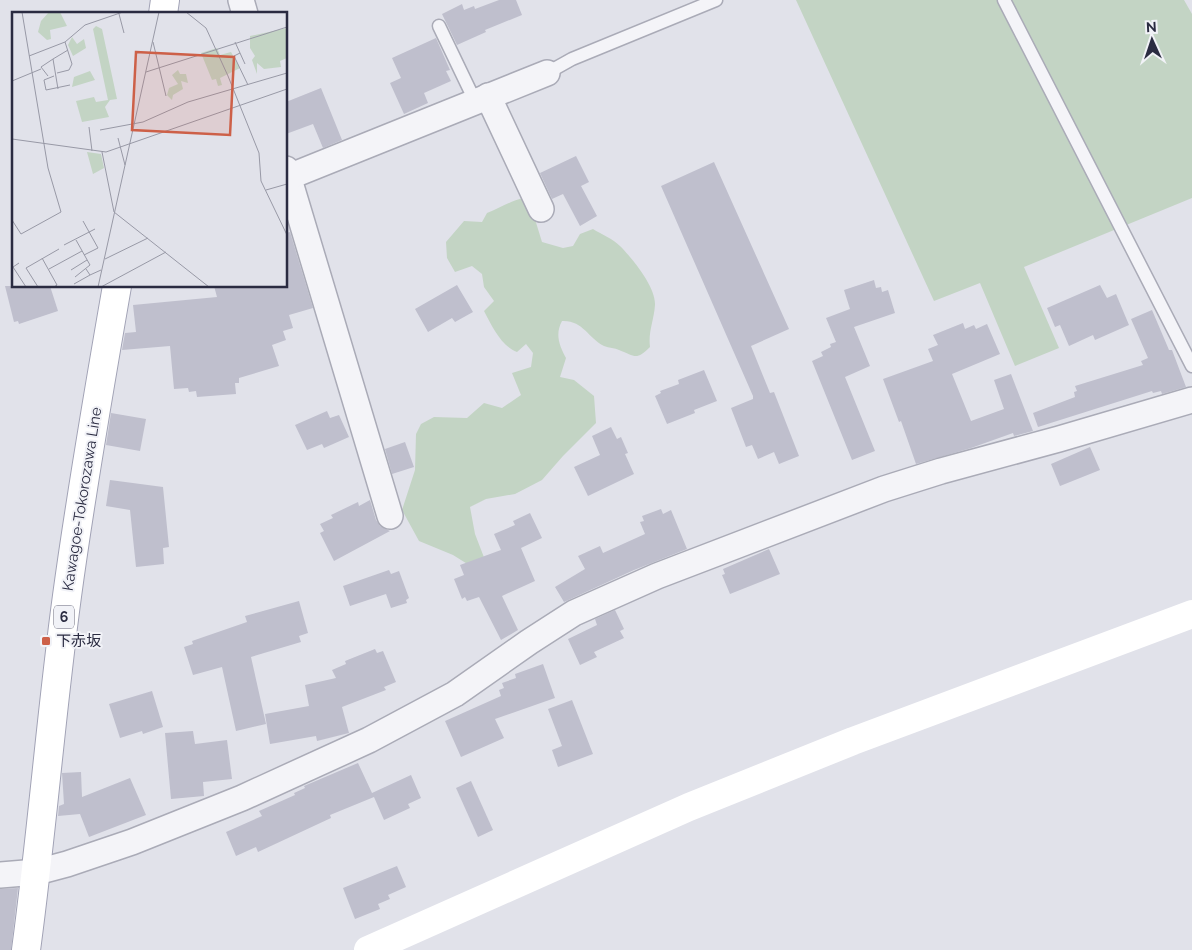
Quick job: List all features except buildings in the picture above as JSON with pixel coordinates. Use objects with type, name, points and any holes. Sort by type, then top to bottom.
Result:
[{"type":"street","points":[[288,174],[547,73]]},
{"type":"street","points":[[482,99],[541,209]]},
{"type":"street","points":[[288,177],[390,516]]},
{"type":"street","name":"Kawagoe-Tokorozawa Line","points":[[26,950],[37,872],[67,597],[81,500],[117,288]]},
{"type":"street","points":[[0,875],[37,872],[67,864],[132,842],[242,798],[369,740],[455,694],[574,613],[657,576],[884,489],[1192,400]]},
{"type":"street","points":[[368,950],[690,808],[808,759],[1192,614]]},
{"type":"lane","points":[[547,73],[572,59],[716,0]]},
{"type":"lane","points":[[1004,0],[1192,366]]},
{"type":"lane","points":[[438,26],[482,99]]},
{"type":"green space","points":[[796,0],[1184,0],[1192,14],[1192,198],[1024,267],[1059,348],[1015,366],[980,283],[934,301]]},
{"type":"green space","points":[[524,198],[530,203],[542,242],[563,248],[573,246],[580,234],[593,229],[617,243],[631,258],[648,282],[654,298],[655,305],[650,347],[638,356],[635,356],[604,346],[575,323],[562,321],[558,335],[561,349],[566,358],[560,377],[574,380],[594,396],[596,423],[542,480],[515,494],[486,499],[470,507],[475,534],[485,560],[469,565],[453,555],[419,541],[402,510],[415,470],[416,434],[421,424],[434,417],[467,418],[484,403],[502,408],[521,395],[512,373],[531,367],[533,353],[526,344],[517,352],[502,340],[484,311],[494,301],[484,287],[482,274],[472,266],[455,272],[447,258],[446,242],[464,221],[482,222],[487,213]]},
{"type":"place","name":"下赤坂","points":[[46,641]]}]
